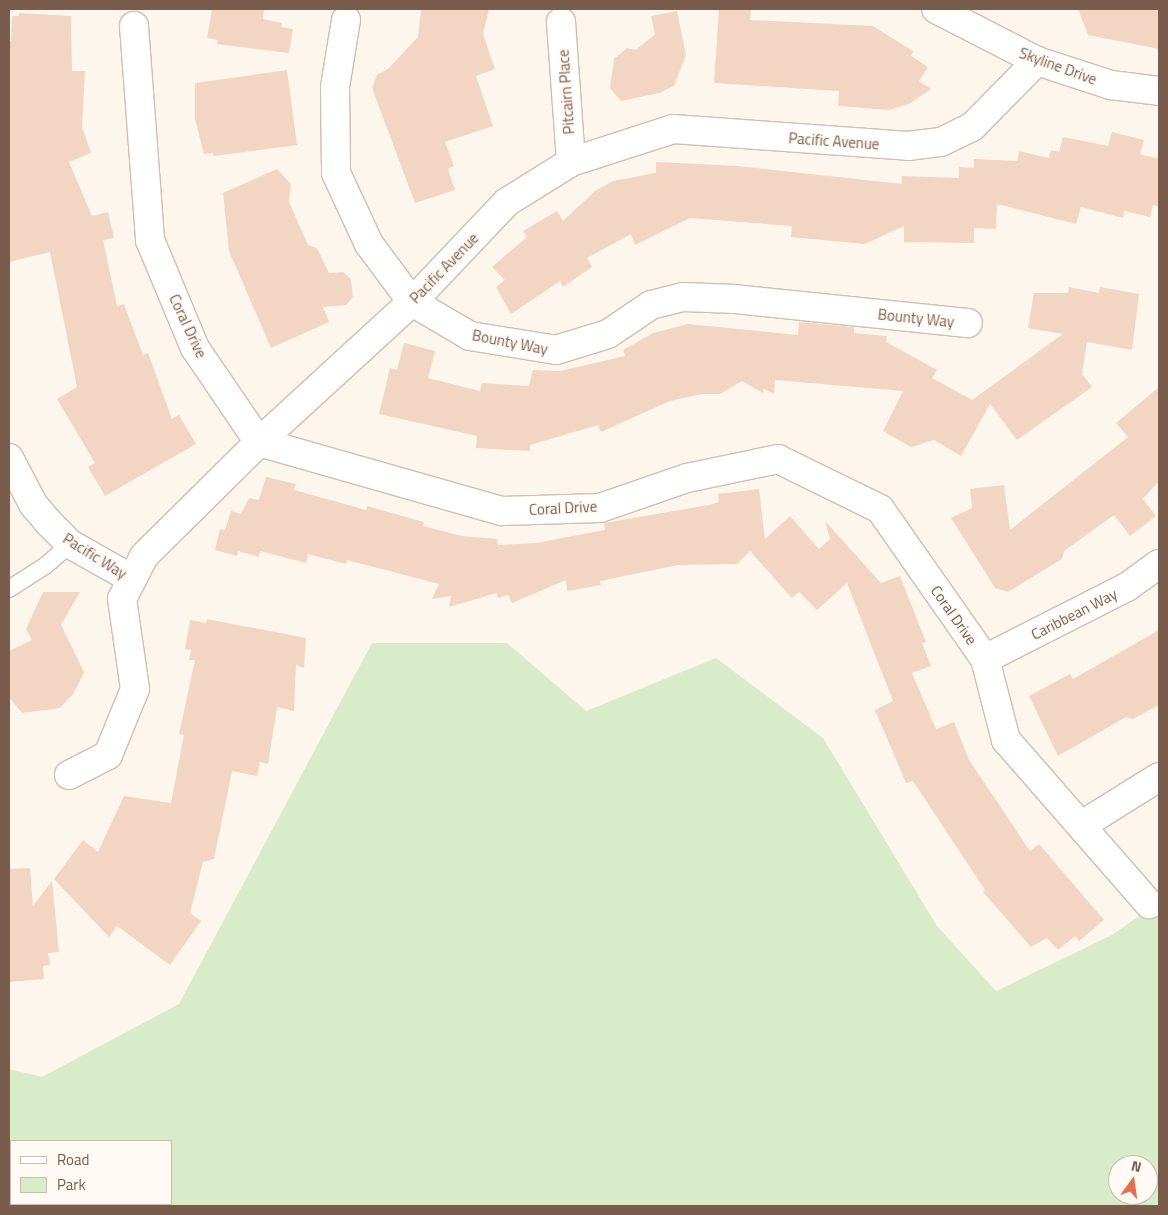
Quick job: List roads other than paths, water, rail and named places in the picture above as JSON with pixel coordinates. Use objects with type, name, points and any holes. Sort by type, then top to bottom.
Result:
[{"type":"street","name":"Skyline Drive","points":[[936,9],[1037,61],[1111,85],[1159,91]]},
{"type":"street","name":"Bounty Way","points":[[346,20],[334,87],[336,173],[369,244],[412,302],[470,336],[556,350],[608,334],[651,305],[683,297],[736,299],[968,323]]},
{"type":"street","name":"Pitcairn Place","points":[[561,22],[571,162]]},
{"type":"street","name":"Coral Drive","points":[[134,26],[150,240],[196,348],[259,442],[502,511],[600,508],[687,478],[778,459],[880,508],[985,659],[1006,740],[1149,904]]},
{"type":"street","name":"Pacific Avenue","points":[[69,775],[108,754],[135,689],[122,599],[144,556],[259,442],[412,302],[507,202],[571,162],[673,129],[908,146],[941,142],[972,128],[1037,61]]},
{"type":"street","name":"Pacific Way","points":[[9,458],[33,504],[70,544],[132,579]]},
{"type":"street","name":"Caribbean Way","points":[[985,659],[1127,587],[1159,564]]},
{"type":"street","points":[[1082,825],[1159,777]]},
{"type":"lane","points":[[9,589],[46,566],[70,544]]}]
